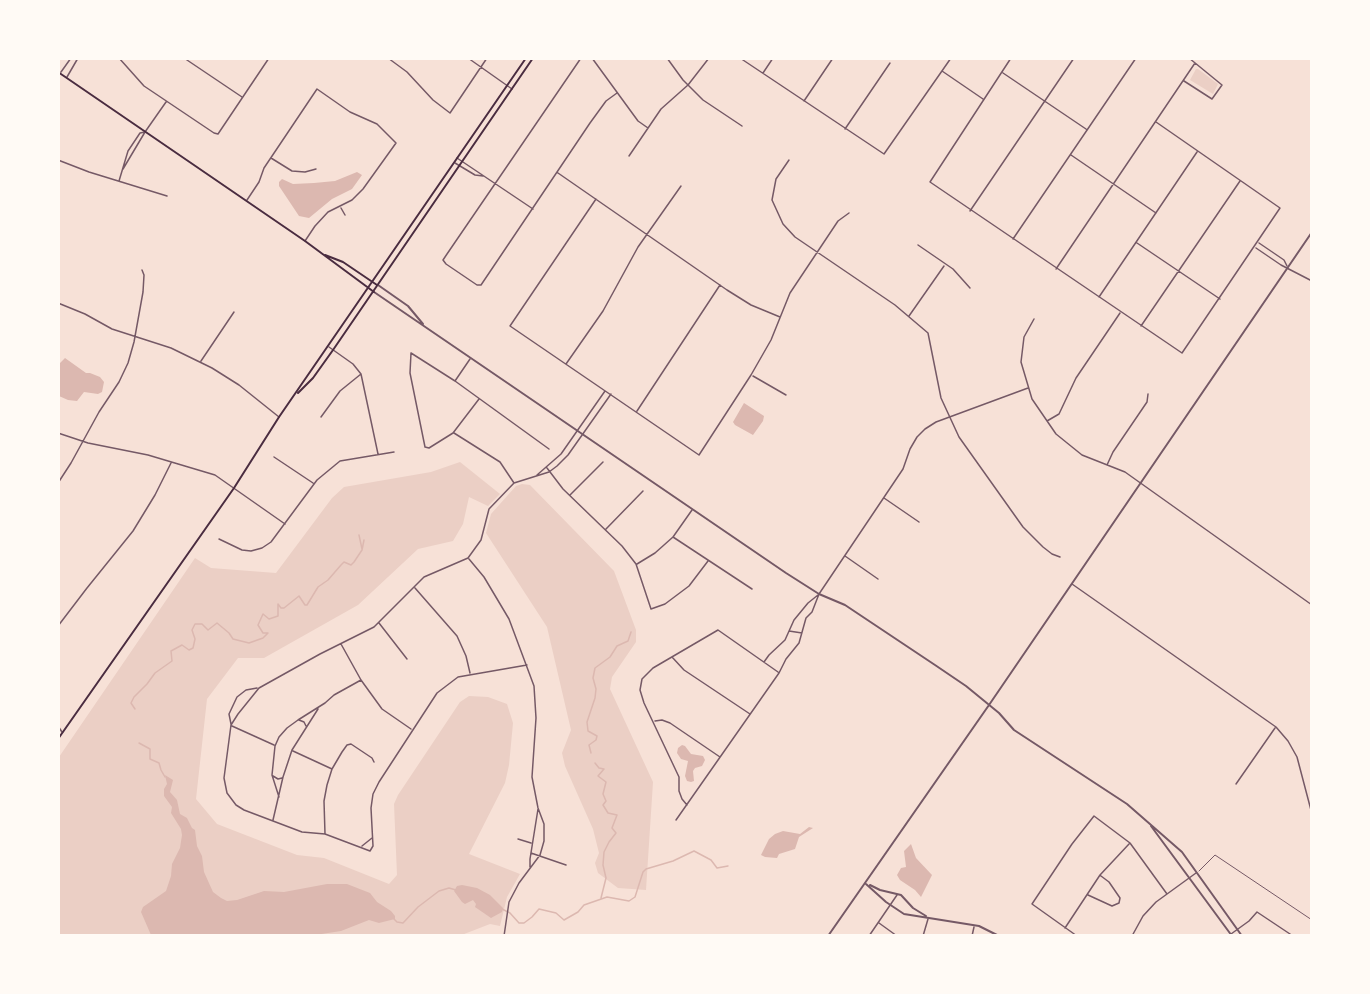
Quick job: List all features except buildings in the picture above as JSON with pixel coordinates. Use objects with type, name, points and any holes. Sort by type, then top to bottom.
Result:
[{"type":"main road","points":[[58,739],[234,488],[279,417],[526,58]]},
{"type":"main road","points":[[293,397],[313,378],[333,350],[533,58]]},
{"type":"main road","points":[[60,73],[305,241],[374,292]]},
{"type":"main road","points":[[323,254],[344,262],[378,285]]},
{"type":"street","points":[[60,73],[71,58]]},
{"type":"street","points":[[66,78],[78,58]]},
{"type":"street","points":[[119,58],[144,86],[218,134],[268,59]]},
{"type":"street","points":[[184,58],[242,98]]},
{"type":"street","points":[[388,58],[407,72],[433,100],[450,113],[487,58]]},
{"type":"street","points":[[468,58],[512,89]]},
{"type":"street","points":[[580,58],[443,260],[477,285],[481,285],[606,101],[617,93]]},
{"type":"street","points":[[592,58],[638,121],[648,128]]},
{"type":"street","points":[[667,58],[688,86],[703,100],[742,126]]},
{"type":"street","points":[[629,156],[661,109],[688,86],[709,58]]},
{"type":"street","points":[[740,58],[884,154],[951,58]]},
{"type":"street","points":[[763,74],[773,58]]},
{"type":"street","points":[[804,102],[833,58]]},
{"type":"street","points":[[1011,58],[930,182],[1182,353],[1280,208],[1156,122]]},
{"type":"street","points":[[970,211],[1074,58]]},
{"type":"street","points":[[1013,240],[1136,58]]},
{"type":"street","points":[[1184,80],[1212,99],[1222,85],[1220,81],[1189,58]]},
{"type":"street","points":[[844,129],[890,63]]},
{"type":"street","points":[[1056,269],[1195,63]]},
{"type":"street","points":[[942,71],[984,99]]},
{"type":"street","points":[[1002,72],[1087,130]]},
{"type":"street","points":[[246,201],[260,182],[264,168],[317,89],[350,112],[377,124],[396,142],[363,189],[352,200],[328,212],[305,241]]},
{"type":"street","points":[[123,169],[166,101]]},
{"type":"street","points":[[119,182],[128,151],[140,133],[145,132]]},
{"type":"street","points":[[128,151],[133,154]]},
{"type":"street","points":[[1098,298],[1198,151]]},
{"type":"street","points":[[1071,155],[1155,213]]},
{"type":"street","points":[[271,158],[292,171],[305,172],[316,169]]},
{"type":"street","points":[[458,158],[533,209]]},
{"type":"street","points":[[58,160],[167,196]]},
{"type":"street","points":[[789,160],[776,179],[772,200],[783,224],[795,237],[909,317],[928,333],[941,398],[959,437],[1023,527],[1043,547],[1060,557]]},
{"type":"street","points":[[454,162],[475,175],[484,176]]},
{"type":"street","points":[[558,172],[720,285],[751,305],[781,318]]},
{"type":"street","points":[[1141,327],[1241,180]]},
{"type":"street","points":[[566,364],[603,311],[646,235],[681,186]]},
{"type":"street","points":[[596,199],[510,326],[699,455],[771,340],[790,293],[838,221],[849,213]]},
{"type":"street","points":[[340,206],[345,215]]},
{"type":"street","points":[[828,936],[989,705],[1311,232]]},
{"type":"street","points":[[1136,242],[1220,299]]},
{"type":"street","points":[[1258,243],[1284,260],[1288,267]]},
{"type":"street","points":[[918,245],[953,269],[970,288]]},
{"type":"street","points":[[1255,248],[1311,281]]},
{"type":"street","points":[[909,317],[945,264]]},
{"type":"street","points":[[58,483],[122,376],[135,338],[144,284],[142,270]]},
{"type":"street","points":[[378,285],[408,306],[425,326]]},
{"type":"street","points":[[636,411],[720,285]]},
{"type":"street","points":[[374,292],[692,510],[819,594],[845,605],[966,686],[1014,730],[1127,804],[1182,852],[1242,936]]},
{"type":"street","points":[[58,303],[85,314],[112,329],[171,348],[201,362],[239,385],[279,417]]},
{"type":"street","points":[[201,362],[234,312]]},
{"type":"street","points":[[1046,422],[1059,414],[1064,407],[1076,378],[1120,313]]},
{"type":"street","points":[[1034,319],[1024,337],[1021,362],[1028,388],[1046,422],[1072,448],[1088,458],[1125,472],[1311,605]]},
{"type":"street","points":[[328,346],[352,364],[361,374],[378,455]]},
{"type":"street","points":[[479,399],[453,433],[429,448],[425,447],[410,373],[411,353],[455,381],[549,449]]},
{"type":"street","points":[[455,381],[470,359]]},
{"type":"street","points":[[321,417],[339,391],[361,374]]},
{"type":"street","points":[[751,375],[786,395]]},
{"type":"street","points":[[764,662],[785,640],[802,609],[819,594],[903,469],[917,437],[929,426],[949,417],[1028,388]]},
{"type":"street","points":[[534,477],[561,454],[605,390]]},
{"type":"street","points":[[527,665],[458,677],[437,693],[412,729],[373,794],[371,808],[373,846],[370,851],[325,834],[302,832],[273,821],[236,805],[227,793],[224,778],[231,725],[229,714],[237,697],[246,690],[259,688],[379,623],[424,577],[468,558],[481,540],[489,509],[514,483],[549,472],[568,455],[611,394]]},
{"type":"street","points":[[1107,466],[1113,452],[1147,402],[1148,394]]},
{"type":"street","points":[[58,433],[83,442],[148,455],[215,475],[285,524]]},
{"type":"street","points":[[453,433],[500,462],[514,483]]},
{"type":"street","points":[[219,539],[232,547],[251,551],[262,548],[271,542],[314,484],[340,461],[394,452]]},
{"type":"street","points":[[274,457],[314,484]]},
{"type":"street","points":[[58,627],[133,531],[172,462]]},
{"type":"street","points":[[570,495],[603,462]]},
{"type":"street","points":[[547,468],[570,495],[622,546],[636,564],[651,609],[665,604],[689,586],[708,561]]},
{"type":"street","points":[[605,530],[643,491]]},
{"type":"street","points":[[883,498],[919,522]]},
{"type":"street","points":[[636,564],[655,553],[673,537],[692,510]]},
{"type":"street","points":[[673,537],[752,589]]},
{"type":"street","points":[[844,556],[878,579]]},
{"type":"street","points":[[468,558],[484,577],[509,619],[534,687],[536,716],[532,777],[545,830],[540,855],[513,892],[507,908],[504,936]]},
{"type":"street","points":[[1071,584],[1276,727],[1288,741],[1297,758],[1311,814]]},
{"type":"street","points":[[414,587],[457,636],[466,656],[470,674]]},
{"type":"street","points":[[676,820],[799,643],[806,618],[815,607],[819,594]]},
{"type":"street","points":[[802,609],[809,615]]},
{"type":"street","points":[[379,623],[407,659]]},
{"type":"street","points":[[687,805],[679,791],[679,777],[640,690],[642,679],[653,668],[718,630],[779,673]]},
{"type":"street","points":[[789,632],[803,633]]},
{"type":"street","points":[[340,643],[361,680],[382,709],[412,729]]},
{"type":"street","points":[[672,657],[684,670],[750,714]]},
{"type":"street","points":[[279,797],[272,775],[275,746],[287,728],[334,695],[361,680]]},
{"type":"street","points":[[231,725],[259,688]]},
{"type":"street","points":[[273,821],[292,750],[320,706]]},
{"type":"street","points":[[298,720],[304,722],[306,726]]},
{"type":"street","points":[[653,721],[662,720],[670,723],[721,758]]},
{"type":"street","points":[[231,725],[275,746]]},
{"type":"street","points":[[58,726],[61,733]]},
{"type":"street","points":[[1236,784],[1276,727]]},
{"type":"street","points":[[325,834],[324,801],[332,769],[347,745],[351,744],[372,758],[374,762]]},
{"type":"street","points":[[292,750],[332,769]]},
{"type":"street","points":[[272,775],[278,779],[283,777]]},
{"type":"street","points":[[530,868],[538,808]]},
{"type":"street","points":[[1077,936],[1032,904],[1072,844],[1094,816],[1130,843],[1167,894]]},
{"type":"street","points":[[1148,822],[1231,935],[1257,912],[1293,936]]},
{"type":"street","points":[[361,847],[373,837]]},
{"type":"street","points":[[518,839],[533,843]]},
{"type":"street","points":[[1065,928],[1100,875],[1130,843]]},
{"type":"street","points":[[531,853],[566,865]]},
{"type":"street","points":[[1132,936],[1143,916],[1167,894],[1197,872]]},
{"type":"street","points":[[1088,895],[1112,906],[1119,903],[1120,898],[1107,880],[1100,875]]},
{"type":"street","points":[[865,883],[880,890],[901,895],[913,908],[929,917]]},
{"type":"street","points":[[865,883],[904,914],[975,926],[999,936]]},
{"type":"street","points":[[869,936],[897,894]]},
{"type":"street","points":[[923,936],[929,917]]},
{"type":"street","points":[[878,923],[897,936]]},
{"type":"street","points":[[972,936],[975,926]]},
{"type":"lane","points":[[1197,872],[1215,855],[1311,920]]},
{"type":"shaded area","points":[[1196,69],[1218,84],[1213,94],[1190,80]]},
{"type":"shaded area","points":[[357,172],[362,175],[352,189],[332,199],[309,218],[299,216],[279,186],[282,179],[293,184],[314,183],[335,181]]},
{"type":"shaded area","points":[[65,358],[86,373],[100,377],[104,382],[102,392],[98,394],[84,392],[77,401],[59,396],[59,364]]},
{"type":"shaded area","points":[[744,403],[764,416],[753,435],[733,422]]},
{"type":"shaded area","points":[[460,462],[500,494],[488,506],[469,497],[463,524],[453,541],[418,549],[358,605],[264,658],[238,658],[207,699],[196,799],[217,824],[297,855],[324,858],[389,884],[397,875],[394,804],[398,795],[460,702],[469,696],[488,697],[507,704],[513,723],[505,783],[469,854],[520,874],[507,897],[500,926],[490,924],[459,936],[59,936],[59,757],[195,558],[211,568],[276,573],[332,498],[344,487],[431,472]]},
{"type":"shaded area","points":[[530,485],[614,571],[636,630],[636,642],[612,677],[610,689],[653,782],[646,890],[618,888],[598,873],[595,863],[599,853],[593,829],[565,766],[562,753],[571,730],[547,627],[486,533],[491,514],[516,486]]},
{"type":"shaded area","points":[[682,745],[691,754],[703,756],[705,760],[702,766],[693,771],[694,781],[691,782],[687,781],[685,776],[688,761],[681,759],[677,753],[678,748]]},
{"type":"shaded area","points":[[165,775],[173,780],[170,792],[177,800],[180,814],[187,818],[195,830],[204,872],[213,892],[221,898],[227,901],[237,900],[264,891],[284,892],[327,884],[347,884],[370,893],[377,902],[391,911],[395,919],[379,923],[369,920],[341,931],[315,935],[151,935],[141,912],[143,907],[166,891],[182,835],[171,813],[172,807],[164,796],[167,784]]},
{"type":"shaded area","points":[[809,827],[813,828],[799,837],[795,849],[779,854],[777,858],[761,855],[769,839],[775,834],[783,831],[800,834]]},
{"type":"shaded area","points":[[911,844],[916,858],[932,875],[921,897],[897,875],[901,868],[906,867],[904,851]]},
{"type":"shaded area","points":[[457,886],[477,888],[490,895],[503,908],[502,912],[491,918],[475,907],[473,900],[465,904],[462,902],[454,891]]},
{"type":"waterway","points":[[359,535],[362,549]]},
{"type":"waterway","points":[[135,709],[131,703],[134,697],[155,673],[172,661],[171,651],[182,645],[189,650],[193,648],[195,639],[192,630],[195,624],[202,624],[208,630],[217,623],[233,639],[249,643],[263,638],[268,633],[263,633],[258,625],[263,614],[269,619],[278,616],[278,604],[284,608],[299,596],[307,605],[318,587],[328,580],[344,562],[351,565],[354,562],[362,550],[364,540]]},
{"type":"waterway","points":[[591,753],[589,745],[596,740],[597,736],[588,731],[587,722],[595,698],[596,689],[593,678],[595,668],[610,657],[617,646],[628,641],[631,632]]},
{"type":"waterway","points":[[139,743],[150,749],[150,759],[159,763],[165,777]]},
{"type":"waterway","points":[[595,763],[599,768],[604,769],[598,776],[606,782],[603,794],[606,801],[603,805],[608,813],[617,815],[612,828],[616,833],[604,852],[603,865],[606,878],[601,898]]},
{"type":"waterway","points":[[502,909],[510,913],[519,923],[524,923],[539,909],[556,913],[564,920],[578,912],[584,905],[607,897],[629,901],[635,897],[646,869],[673,861],[694,851],[711,860],[717,868],[728,866]]},
{"type":"waterway","points":[[394,919],[403,923],[418,907],[439,891],[449,888],[456,890]]}]
